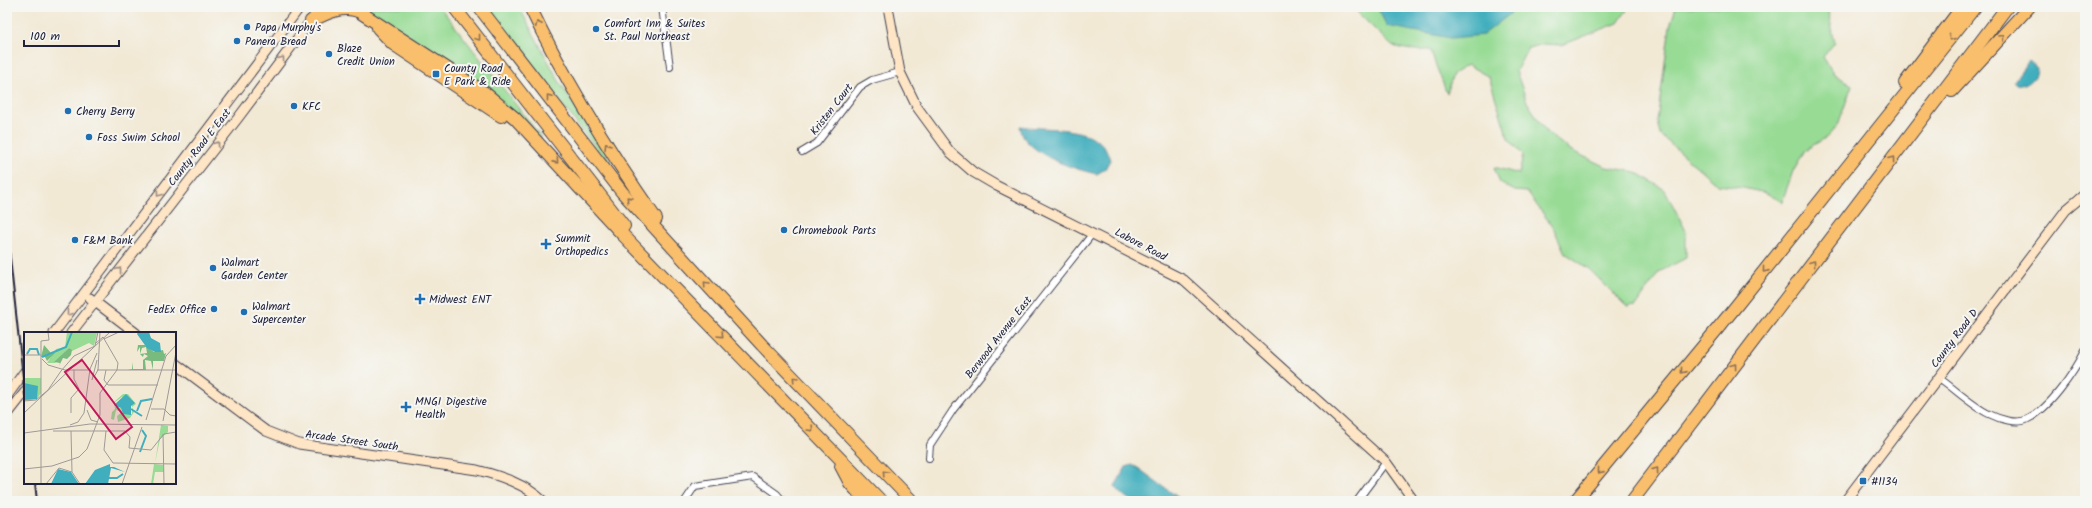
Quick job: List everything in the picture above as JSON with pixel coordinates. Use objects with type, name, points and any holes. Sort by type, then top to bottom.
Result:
[{"type":"highway","points":[[454,7],[615,214],[684,298]]},
{"type":"highway","points":[[479,7],[622,192],[684,260],[912,501]]},
{"type":"highway","points":[[530,7],[561,69],[610,150],[684,260]]},
{"type":"highway","points":[[1798,228],[1962,7]]},
{"type":"highway","points":[[1576,501],[1975,7]]},
{"type":"highway","points":[[1632,501],[2007,7]]},
{"type":"highway","points":[[1926,115],[1953,89],[2029,7]]},
{"type":"highway","points":[[311,20],[336,10],[355,9],[485,93],[515,118],[537,140],[618,230],[881,501]]},
{"type":"highway","points":[[832,451],[850,483],[866,501]]},
{"type":"street","name":"County Road E East","points":[[55,332],[300,7]]},
{"type":"street","name":"County Road E East","points":[[71,332],[245,108],[321,7]]},
{"type":"street","points":[[662,7],[670,67]]},
{"type":"street","name":"Labore Road","points":[[888,7],[900,72],[926,122],[950,152],[972,172],[997,186],[1184,280],[1386,462],[1414,501]]},
{"type":"street","name":"Kristen Court","points":[[802,152],[817,143],[860,87],[872,80],[900,72]]},
{"type":"street","name":"County Road D","points":[[1845,501],[2066,210],[2085,194]]},
{"type":"street","name":"Berwood Avenue East","points":[[929,458],[930,445],[953,410],[1093,233]]},
{"type":"street","points":[[84,293],[135,332]]},
{"type":"street","points":[[1939,378],[1988,414],[2004,420],[2026,420],[2041,410],[2062,386],[2085,352]]},
{"type":"street","name":"Arcade Street South","points":[[176,364],[266,431],[299,444],[477,470],[500,476],[520,485],[543,501]]},
{"type":"street","points":[[7,396],[24,372]]},
{"type":"street","points":[[7,415],[24,393]]},
{"type":"street","points":[[1357,501],[1386,462]]},
{"type":"street","points":[[685,501],[695,486],[753,478],[777,494],[783,501]]},
{"type":"green space","points":[[361,7],[440,7],[541,137],[541,139],[490,95],[429,49]]},
{"type":"green space","points":[[487,7],[519,7],[560,83],[611,162],[609,165]]},
{"type":"green space","points":[[1352,7],[1377,7],[1387,26],[1515,10],[1516,7],[1629,7],[1618,23],[1562,45],[1544,44],[1528,48],[1516,71],[1527,102],[1547,133],[1572,151],[1606,167],[1636,172],[1665,190],[1686,231],[1686,258],[1659,272],[1636,306],[1627,307],[1589,269],[1565,253],[1553,227],[1527,192],[1515,191],[1500,183],[1494,167],[1519,174],[1523,155],[1508,138],[1489,77],[1468,65],[1453,74],[1447,94],[1430,50],[1411,50],[1392,46]]},
{"type":"green space","points":[[1676,7],[1827,7],[1835,42],[1823,57],[1834,74],[1852,85],[1838,125],[1827,137],[1805,150],[1793,171],[1782,202],[1766,193],[1718,185],[1660,135],[1657,121],[1670,26]]},
{"type":"water","points":[[1377,7],[1516,7],[1515,10],[1483,35],[1451,38],[1387,26]]},
{"type":"water","points":[[2029,61],[2037,68],[2035,76],[2025,85],[2017,84],[2014,81]]},
{"type":"water","points":[[1020,126],[1059,129],[1086,134],[1097,140],[1105,148],[1110,160],[1105,169],[1097,174],[1068,166],[1048,157],[1031,145],[1023,137]]},
{"type":"water","points":[[1132,465],[1183,501],[1131,501],[1118,491],[1115,486],[1126,467]]},
{"type":"railway","points":[[7,230],[24,387]]},
{"type":"railway","points":[[35,484],[37,501]]},
{"type":"place","name":"Papa Murphy's","points":[[247,27]]},
{"type":"place","name":"Comfort Inn & Suites St. Paul Northeast","points":[[596,29]]},
{"type":"place","name":"Panera Bread","points":[[237,41]]},
{"type":"place","name":"Blaze Credit Union","points":[[329,54]]},
{"type":"place","name":"County Road E Park & Ride","points":[[436,74]]},
{"type":"place","name":"KFC","points":[[294,106]]},
{"type":"place","name":"Cherry Berry","points":[[68,111]]},
{"type":"place","name":"Foss Swim School","points":[[89,137]]},
{"type":"place","name":"Chromebook Parts","points":[[784,230]]},
{"type":"place","name":"F&M Bank","points":[[75,240]]},
{"type":"place","name":"Summit Orthopedics","points":[[546,244]]},
{"type":"place","name":"Walmart Garden Center","points":[[213,268]]},
{"type":"place","name":"Midwest ENT","points":[[420,299]]},
{"type":"place","name":"FedEx Office","points":[[214,309]]},
{"type":"place","name":"Walmart Supercenter","points":[[244,312]]},
{"type":"place","name":"MNGI Digestive Health","points":[[406,407]]},
{"type":"place","name":"#1134","points":[[1863,481]]}]
